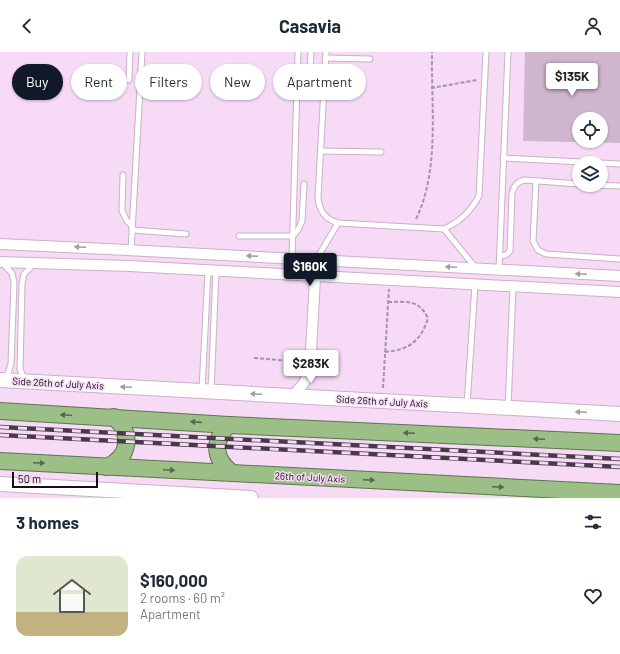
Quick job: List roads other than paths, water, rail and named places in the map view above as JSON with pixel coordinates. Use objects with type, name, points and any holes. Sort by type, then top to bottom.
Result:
[{"type":"highway","points":[[0,411],[229,425],[620,443]]},
{"type":"highway","points":[[107,467],[118,460],[126,449],[127,440],[125,431],[121,423],[114,417]]},
{"type":"highway","points":[[229,425],[223,430],[219,437],[217,453],[224,467],[231,472]]},
{"type":"highway","name":"26th of July Axis","points":[[0,461],[231,472],[620,494]]},
{"type":"main road","name":"Side 26th of July Axis","points":[[1,380],[620,414]]},
{"type":"main road","points":[[0,484],[251,498]]},
{"type":"street","points":[[0,244],[620,276]]},
{"type":"street","points":[[105,265],[107,249]]},
{"type":"street","points":[[129,266],[131,250]]},
{"type":"street","points":[[290,274],[292,258]]},
{"type":"street","points":[[293,396],[308,377],[316,260]]},
{"type":"street","points":[[0,262],[129,266],[620,292]]},
{"type":"street","points":[[475,285],[476,268]]},
{"type":"street","points":[[513,287],[514,271]]},
{"type":"lane","points":[[129,80],[130,52]]},
{"type":"lane","points":[[131,250],[142,52]]},
{"type":"lane","points":[[292,258],[298,52]]},
{"type":"lane","points":[[310,64],[311,52]]},
{"type":"lane","points":[[370,59],[326,55],[319,204],[326,217],[338,223],[444,229],[455,224],[465,216],[473,207],[479,196],[486,52]]},
{"type":"lane","points":[[499,270],[508,52]]},
{"type":"lane","points":[[321,151],[381,152]]},
{"type":"lane","points":[[503,158],[620,164]]},
{"type":"lane","points":[[123,175],[122,212],[132,228],[186,234]]},
{"type":"lane","points":[[500,256],[506,255],[510,251],[513,189],[518,182],[536,181],[572,184]]},
{"type":"lane","points":[[536,181],[533,241],[538,250],[546,254],[620,258]]},
{"type":"lane","points":[[293,236],[298,230],[302,221],[304,184]]},
{"type":"lane","points":[[608,186],[620,186]]},
{"type":"lane","points":[[316,260],[338,223]]},
{"type":"lane","points":[[444,229],[476,268]]},
{"type":"lane","points":[[239,236],[293,236]]},
{"type":"lane","points":[[0,262],[12,273],[14,283],[11,364],[8,373],[1,380]]},
{"type":"lane","points":[[26,382],[20,369],[22,284],[24,274],[35,263]]},
{"type":"lane","points":[[206,392],[212,271]]},
{"type":"lane","points":[[206,392],[212,271]]},
{"type":"lane","points":[[467,406],[475,285]]},
{"type":"lane","points":[[508,408],[513,287]]},
{"type":"railway","points":[[0,427],[620,459]]},
{"type":"railway","points":[[0,435],[620,467]]}]
